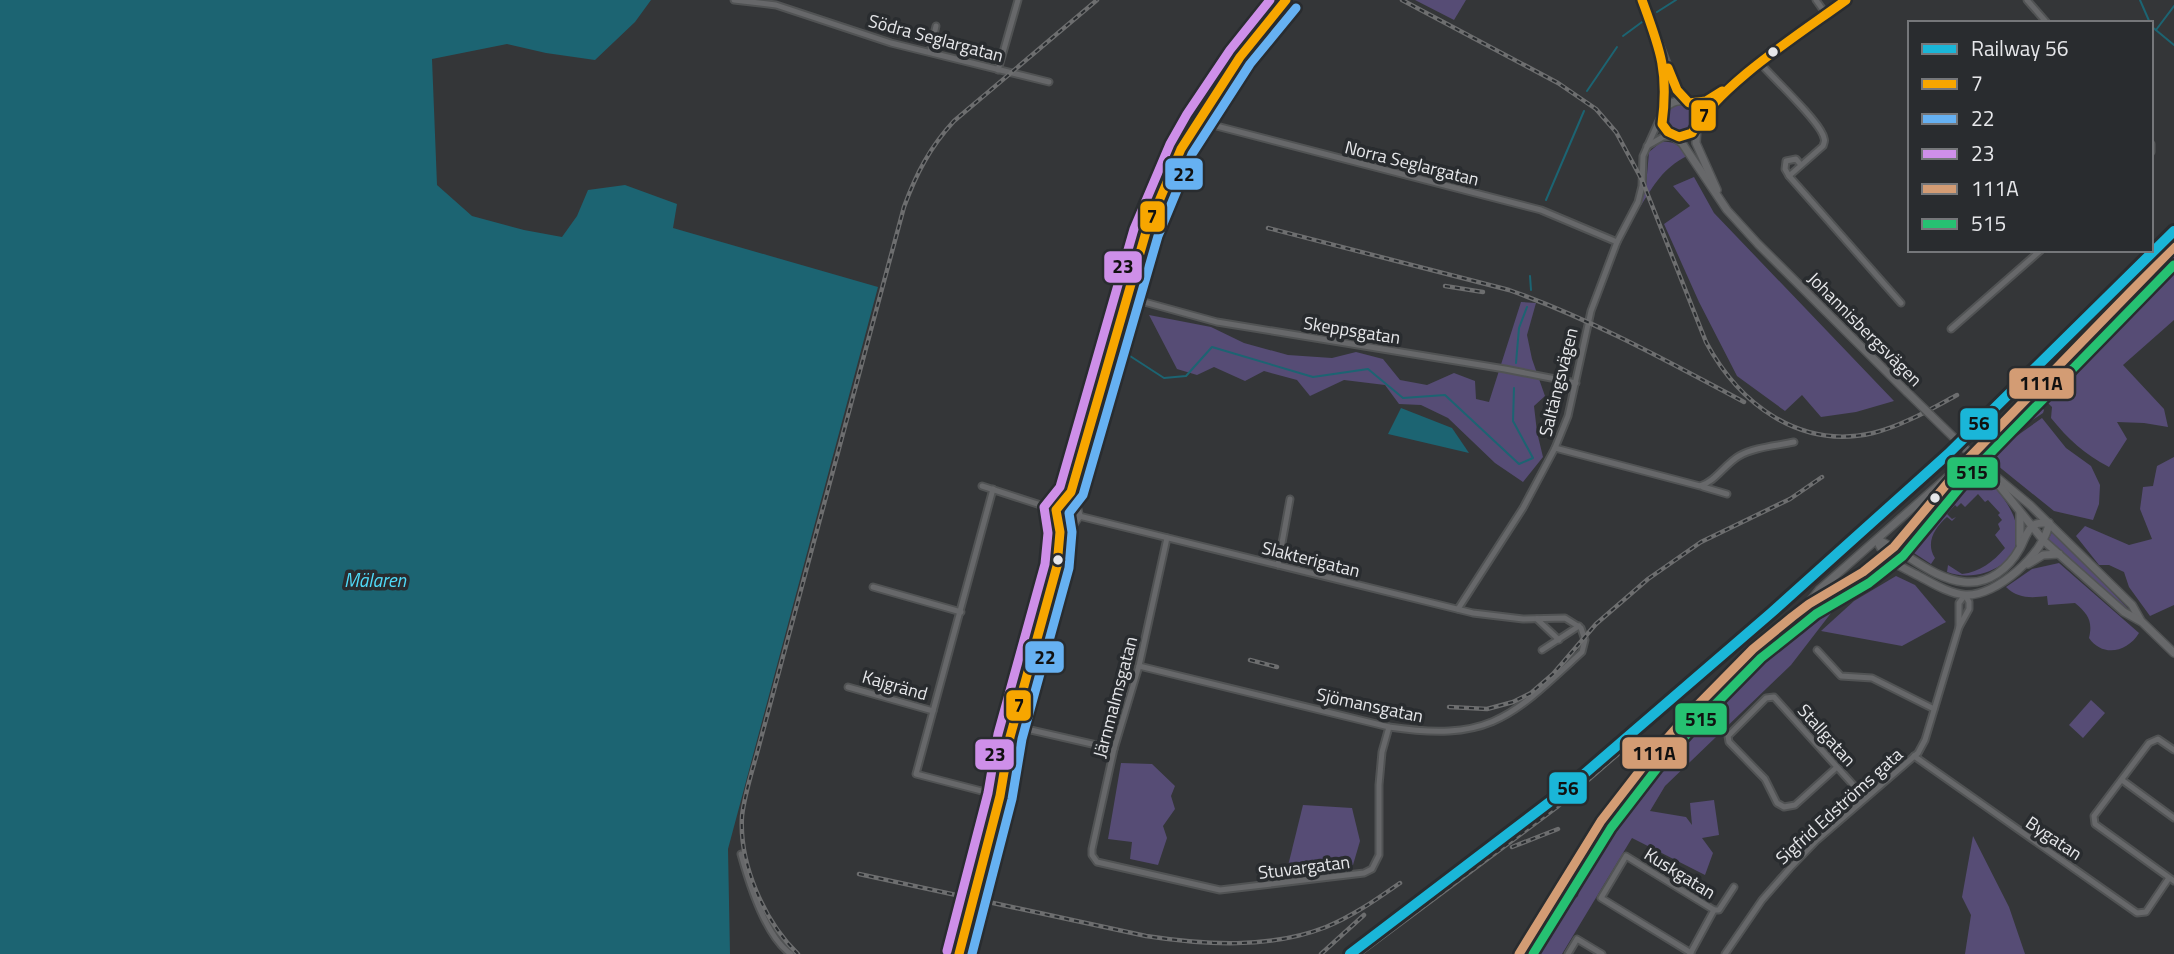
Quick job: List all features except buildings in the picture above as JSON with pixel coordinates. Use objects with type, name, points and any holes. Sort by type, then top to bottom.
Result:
[{"type":"main road","points":[[1066,502],[1095,414],[1146,232],[1181,149],[1240,57],[1286,0]]},
{"type":"main road","points":[[1642,0],[1677,90],[1697,112],[1698,123],[1690,135],[1674,137],[1663,127],[1666,93],[1662,55]]},
{"type":"main road","points":[[1664,111],[1675,102],[1688,103]]},
{"type":"main road","name":"Johannisbergsvägen","points":[[1698,123],[1696,143],[1727,210]]},
{"type":"main road","name":"Johannisbergsvägen","points":[[1674,137],[1687,149],[1727,210],[1758,244],[1983,466],[2049,523],[2132,605],[2141,621]]},
{"type":"main road","points":[[1519,954],[1580,852],[1618,798],[1701,701],[1754,649],[1809,604],[1863,572],[1894,547],[1968,460],[2174,247]]},
{"type":"main road","points":[[950,954],[1009,756],[1010,737],[1056,566],[1072,524],[1079,516],[1077,507],[1095,414]]},
{"type":"main road","points":[[1809,604],[1819,590],[1968,460]]},
{"type":"main road","name":"Johannisbergsvägen","points":[[1983,466],[2044,541],[2124,612],[2141,621]]},
{"type":"main road","points":[[1056,566],[1060,532],[1056,510],[1060,504],[1066,502],[1077,507]]},
{"type":"main road","points":[[2020,513],[2020,548]]},
{"type":"main road","points":[[1058,521],[1065,525],[1072,524]]},
{"type":"main road","points":[[1877,540],[1894,547],[1934,572],[1965,583],[1984,580],[2003,570],[2020,548],[2031,526],[2049,523],[2044,541],[2015,572]]},
{"type":"main road","points":[[1904,535],[1907,555]]},
{"type":"main road","points":[[1877,540],[1884,556],[1899,566],[1951,593],[1965,595],[1990,590],[2040,556],[2059,554]]},
{"type":"main road","points":[[1863,572],[1881,565],[1899,566]]},
{"type":"main road","points":[[1929,581],[1934,572]]},
{"type":"main road","points":[[1965,583],[1965,595]]},
{"type":"main road","points":[[2141,621],[2174,653]]},
{"type":"main road","points":[[960,954],[996,795]]},
{"type":"street","name":"Södra Seglargatan","points":[[734,0],[776,5],[883,41],[1049,82]]},
{"type":"street","points":[[998,70],[1018,0]]},
{"type":"street","points":[[1816,0],[1826,15]]},
{"type":"street","points":[[1688,103],[1706,101],[1739,80],[1846,0]]},
{"type":"street","points":[[2027,0],[2045,21]]},
{"type":"street","points":[[930,52],[936,26]]},
{"type":"street","points":[[1760,63],[1822,133],[1823,146],[1789,176]]},
{"type":"street","points":[[1698,123],[1739,80]]},
{"type":"street","name":"Saltängsvägen","points":[[1458,609],[1522,508],[1555,448],[1576,383],[1591,311],[1617,242],[1638,202],[1642,186],[1643,156],[1664,111]]},
{"type":"street","name":"Norra Seglargatan","points":[[1197,121],[1541,210],[1617,242]]},
{"type":"street","points":[[1647,146],[1663,137],[1674,137]]},
{"type":"street","points":[[1801,165],[1796,159],[1786,162],[1785,169],[1901,303]]},
{"type":"street","points":[[1951,329],[2039,252]]},
{"type":"street","name":"Skeppsgatan","points":[[1126,297],[1217,322],[1576,383]]},
{"type":"street","points":[[1700,486],[1706,484],[1727,464],[1746,453],[1794,442]]},
{"type":"street","points":[[1555,448],[1727,494]]},
{"type":"street","points":[[982,486],[1056,510]]},
{"type":"street","points":[[993,489],[916,774],[996,795]]},
{"type":"street","points":[[1278,565],[1290,499]]},
{"type":"street","name":"Slakterigatan","points":[[1079,516],[1458,609],[1497,617],[1565,618],[1576,624]]},
{"type":"street","name":"Järnmalmsgatan","points":[[1096,861],[1091,849],[1114,749],[1139,666],[1167,538]]},
{"type":"street","points":[[873,587],[961,612]]},
{"type":"street","name":"Sigfrid Edströms gata","points":[[1959,627],[1959,603],[1965,595]]},
{"type":"street","name":"Sigfrid Edströms gata","points":[[1725,954],[1775,884],[1817,840],[1914,757],[1925,740],[1959,627],[1969,605],[1965,595]]},
{"type":"street","points":[[1537,619],[1559,640]]},
{"type":"street","points":[[1542,650],[1559,640],[1576,624]]},
{"type":"street","name":"Sjömansgatan","points":[[1139,666],[1389,727],[1427,732],[1470,730],[1507,716],[1582,653],[1585,640],[1576,624]]},
{"type":"street","points":[[1817,650],[1841,676],[1872,678],[1934,709]]},
{"type":"street","name":"Kajgränd","points":[[848,687],[933,711]]},
{"type":"street","name":"Stallgatan","points":[[1837,767],[1795,804],[1788,807],[1779,806],[1765,779],[1729,742],[1728,736],[1766,698],[1774,697],[1865,798]]},
{"type":"street","points":[[1013,726],[1114,749]]},
{"type":"street","name":"Stuvargatan","points":[[1096,861],[1108,866],[1220,890],[1364,873],[1372,869],[1379,855],[1379,785],[1382,752],[1389,727]]},
{"type":"street","points":[[2172,879],[2093,820],[2149,743],[2160,740],[2174,750]]},
{"type":"street","name":"Bygatan","points":[[1914,757],[2137,913],[2146,912],[2172,879]]},
{"type":"street","points":[[2122,780],[2174,818]]},
{"type":"street","points":[[741,854],[761,911],[779,942],[791,954]]},
{"type":"street","name":"Kuskgatan","points":[[1626,856],[1714,910],[1690,953],[1601,898],[1626,856]]},
{"type":"street","points":[[1714,910],[1719,910],[1734,887]]},
{"type":"street","points":[[1568,954],[1577,939],[1601,954]]},
{"type":"shaded area","points":[[1415,0],[1466,0],[1454,20]]},
{"type":"shaded area","points":[[1679,105],[1689,109],[1693,119],[1689,129],[1679,133],[1669,129],[1665,119],[1669,109]]},
{"type":"shaded area","points":[[1661,142],[1676,144],[1687,156],[1665,172],[1640,207],[1646,186],[1649,152]]},
{"type":"shaded area","points":[[1694,177],[1714,213],[1894,401],[1856,412],[1821,417],[1802,395],[1785,411],[1737,376],[1699,302],[1664,224],[1690,206],[1673,186]]},
{"type":"shaded area","points":[[2174,254],[2174,320],[2123,365],[2164,409],[2168,427],[2117,422],[2127,439],[2109,467],[2084,451],[2064,433],[2051,418],[2052,407],[2041,396]]},
{"type":"shaded area","points":[[1521,302],[1536,303],[1527,335],[1545,396],[1534,406],[1543,457],[1523,482],[1495,463],[1448,418],[1421,405],[1399,404],[1385,385],[1344,380],[1310,396],[1297,380],[1264,371],[1245,381],[1214,367],[1197,375],[1177,369],[1149,315],[1211,327],[1244,343],[1288,355],[1332,358],[1356,352],[1383,359],[1400,380],[1427,385],[1454,373],[1475,381],[1476,399],[1489,402]]},
{"type":"shaded area","points":[[2034,399],[2044,410],[2043,413],[1983,458],[1933,513],[1953,482]]},
{"type":"shaded area","points":[[2042,418],[2066,448],[2091,466],[2100,485],[2099,504],[2093,520],[2054,511],[1987,457]]},
{"type":"shaded area","points":[[2174,457],[2174,605],[2150,616],[2129,587],[2124,572],[2109,565],[2099,565],[2076,536],[2085,526],[2129,545],[2152,539],[2140,509],[2143,487],[2153,486],[2157,466]]},
{"type":"shaded area","points":[[1975,468],[2010,508],[2016,524],[2017,538],[2014,550],[1997,568],[1985,573],[1959,575],[1947,572],[1948,565],[1962,574],[1969,573],[1986,566],[2005,548],[1995,535],[2000,529],[2000,513],[1978,494],[1965,507],[1961,503],[1957,507],[1955,505],[1947,514],[1952,519],[1956,517],[1952,521],[1947,517],[1935,530],[1931,547],[1935,558],[1931,564],[1914,553],[1940,508]]},
{"type":"shaded area","points":[[2053,530],[2131,612],[2048,540]]},
{"type":"shaded area","points":[[2059,563],[2139,633],[2134,640],[2114,650],[2101,648],[2089,638],[2088,618],[2075,603],[2048,605],[2047,596],[2020,596],[2006,587],[2032,569]]},
{"type":"shaded area","points":[[1872,574],[1876,578],[1838,604],[1791,665],[1665,786],[1650,811],[1686,817],[1692,825],[1690,803],[1714,800],[1719,835],[1702,838],[1713,853],[1705,875],[1632,838],[1562,954],[1533,954],[1552,919],[1578,896],[1585,859],[1642,781],[1686,729],[1717,697],[1728,696],[1744,680],[1742,670],[1788,630],[1837,594]]},
{"type":"shaded area","points":[[1896,576],[1915,585],[1946,622],[1902,646],[1821,631],[1854,601]]},
{"type":"shaded area","points":[[2091,700],[2105,713],[2083,738],[2069,725]]},
{"type":"shaded area","points":[[1121,763],[1152,764],[1175,786],[1171,796],[1175,809],[1163,826],[1167,838],[1158,865],[1130,859],[1132,842],[1108,839]]},
{"type":"shaded area","points":[[1303,805],[1352,808],[1360,841],[1353,865],[1286,874]]},
{"type":"shaded area","points":[[1973,836],[2009,907],[2025,954],[1965,954],[1971,915],[1962,897]]},
{"type":"water","name":"Mälaren","points":[[0,0],[651,0],[635,22],[595,60],[507,44],[432,59],[437,185],[472,216],[562,237],[577,216],[588,190],[625,185],[677,204],[673,228],[878,287],[728,849],[730,954],[0,954]]},
{"type":"water","points":[[1401,408],[1452,428],[1469,453],[1388,434]]},
{"type":"waterway","points":[[1657,12],[1676,0]]},
{"type":"waterway","points":[[2140,0],[2149,21]]},
{"type":"waterway","points":[[2156,30],[2174,6]]},
{"type":"waterway","points":[[1623,36],[1642,22]]},
{"type":"waterway","points":[[2153,28],[2174,45]]},
{"type":"waterway","points":[[1587,91],[1617,47]]},
{"type":"waterway","points":[[1546,200],[1584,111]]},
{"type":"waterway","points":[[1530,276],[1531,290]]},
{"type":"waterway","points":[[1516,363],[1519,328],[1527,307]]},
{"type":"waterway","points":[[1130,356],[1164,378],[1186,376],[1212,347],[1313,377],[1368,369],[1403,398],[1445,395],[1519,464],[1533,458],[1513,421],[1514,388]]},
{"type":"railway","points":[[798,954],[774,925],[756,891],[745,853],[742,816],[904,207],[924,161],[954,121],[1097,0]]},
{"type":"railway","points":[[1402,0],[1558,83],[1596,109],[1616,132],[1642,180],[1706,342],[1736,385],[1754,403],[1797,428],[1821,435],[1846,437],[1895,426],[1957,395]]},
{"type":"railway","points":[[1268,228],[1509,290],[1599,327],[1744,402]]},
{"type":"railway","points":[[1445,286],[1483,292]]},
{"type":"railway","points":[[1449,707],[1487,709],[1513,702],[1531,693],[1553,674],[1596,624],[1648,579],[1701,542],[1790,499],[1822,477]]},
{"type":"railway","points":[[1250,660],[1277,667]]},
{"type":"railway","points":[[1360,954],[1557,807],[1618,754]]},
{"type":"railway","points":[[1512,847],[1558,829]]},
{"type":"railway","points":[[859,874],[1146,936],[1214,943],[1260,942],[1305,934],[1346,918],[1400,883]]},
{"type":"railway","points":[[1321,954],[1364,915]]},
{"type":"rail line","name":"56","points":[[2153,252],[2174,231]]},
{"type":"rail line","name":"56","points":[[1350,954],[1568,788],[1771,613],[1948,454],[2153,252]]},
{"type":"transit line","name":"23","points":[[947,951],[988,793],[998,734],[1045,564],[1048,533],[1044,507],[1060,487],[1134,229],[1170,144],[1187,114],[1230,50],[1270,0]]},
{"type":"transit line","name":"7","points":[[959,954],[1000,796],[1010,737],[1057,566],[1060,532],[1056,510],[1071,492],[1146,232],[1181,149],[1240,57],[1286,0]]},
{"type":"transit line","name":"7","points":[[1642,0],[1661,60],[1664,89],[1662,124],[1668,132],[1679,137],[1692,133],[1704,115],[1740,79],[1846,0]]},
{"type":"transit line","name":"22","points":[[972,954],[1012,799],[1022,739],[1069,568],[1072,532],[1069,513],[1083,495],[1158,236],[1192,154],[1250,64],[1296,8]]},
{"type":"transit line","name":"7","points":[[1668,68],[1677,90],[1689,103],[1706,101],[1722,91]]},
{"type":"transit line","name":"111A","points":[[1519,954],[1601,821],[1649,759],[1687,716],[1753,649],[1792,617],[1863,572],[1894,547],[1967,460],[2174,247]]},
{"type":"transit line","name":"515","points":[[1533,954],[1611,828],[1658,767],[1696,724],[1761,658],[1816,614],[1869,583],[1903,556],[1976,468],[2174,265]]}]
